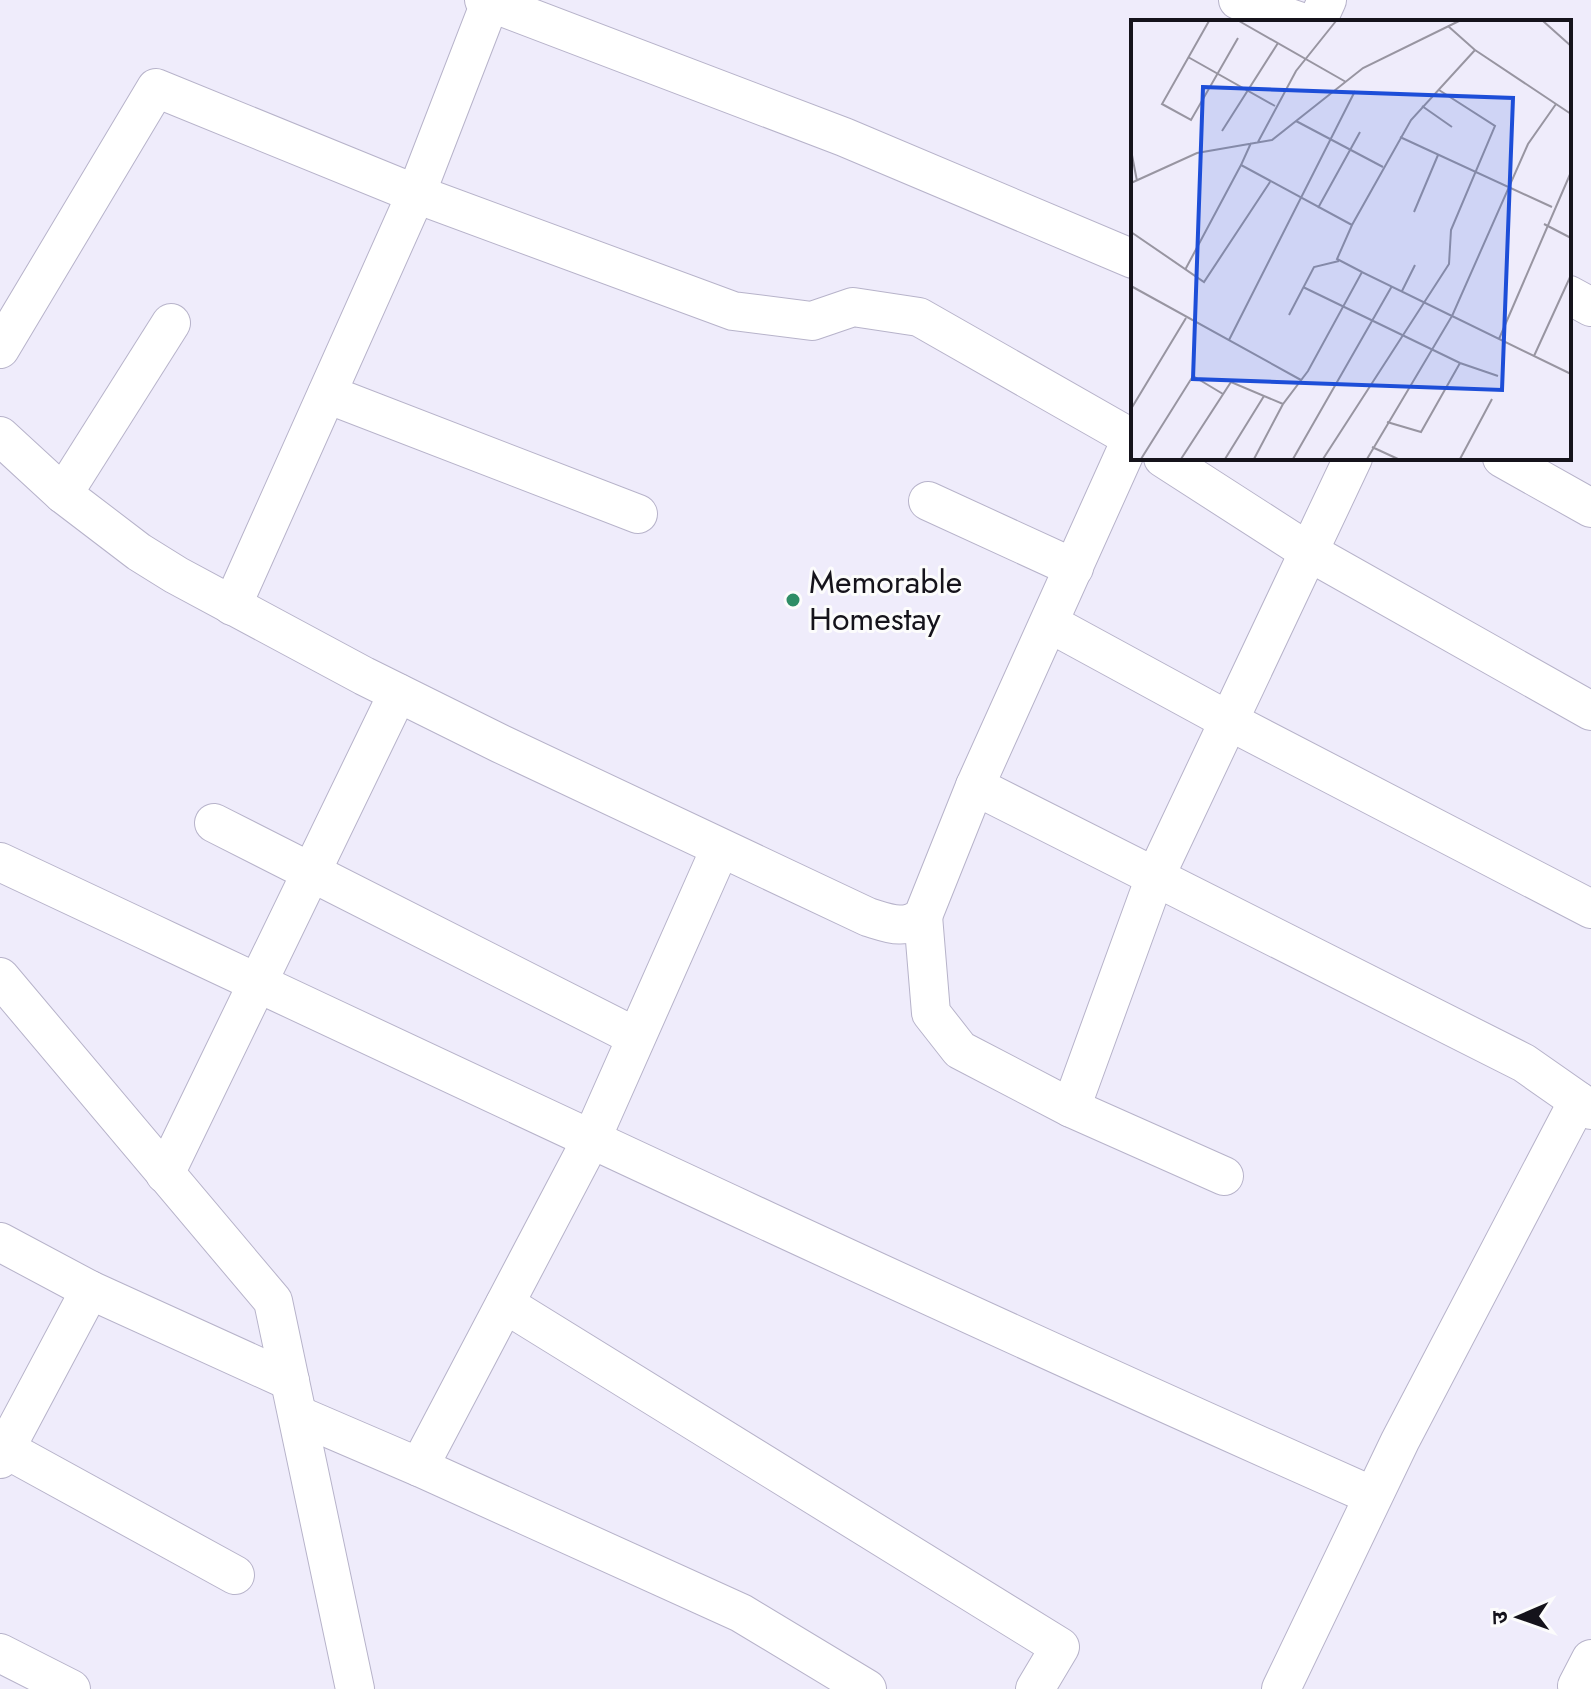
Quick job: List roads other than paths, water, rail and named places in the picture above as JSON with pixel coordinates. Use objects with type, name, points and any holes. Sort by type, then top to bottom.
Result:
[{"type":"street","points":[[1238,0],[1295,20]]},
{"type":"street","points":[[1318,20],[1327,0]]},
{"type":"street","points":[[232,606],[416,194],[489,1],[844,137],[1131,258]]},
{"type":"street","points":[[0,349],[156,88],[416,194],[733,311],[812,321],[853,307],[919,317],[1131,438]]},
{"type":"street","points":[[1571,296],[1591,307]]},
{"type":"street","points":[[63,494],[171,323]]},
{"type":"street","points":[[327,394],[638,514]]},
{"type":"street","points":[[0,436],[63,494],[139,552],[232,606],[398,693],[720,849],[868,917],[897,925],[913,925],[923,916],[975,786],[1074,568],[1131,460]]},
{"type":"street","points":[[1166,460],[1309,552],[1591,711]]},
{"type":"street","points":[[1071,1108],[1155,877],[1352,460]]},
{"type":"street","points":[[1506,460],[1591,508]]},
{"type":"street","points":[[928,501],[1074,568]]},
{"type":"street","points":[[1049,623],[1229,721],[1591,909]]},
{"type":"street","points":[[165,1174],[398,693]]},
{"type":"street","points":[[975,786],[1524,1063],[1585,1105],[1373,1496],[1281,1689]]},
{"type":"street","points":[[214,823],[636,1037]]},
{"type":"street","points":[[419,1467],[591,1140],[720,849]]},
{"type":"street","points":[[0,862],[591,1140],[1108,1378],[1373,1496]]},
{"type":"street","points":[[923,916],[931,1013],[960,1050],[1071,1108],[1224,1176]]},
{"type":"street","points":[[0,977],[273,1301],[355,1689]]},
{"type":"street","points":[[0,1242],[419,1467],[741,1613],[867,1689]]},
{"type":"street","points":[[90,1290],[2,1451],[235,1575]]},
{"type":"street","points":[[505,1304],[1060,1647],[1035,1689]]},
{"type":"street","points":[[0,1653],[71,1689]]},
{"type":"street","points":[[1582,1689],[1577,1686],[1591,1659]]},
{"type":"place","name":"Memorable Homestay","points":[[793,600]]}]
